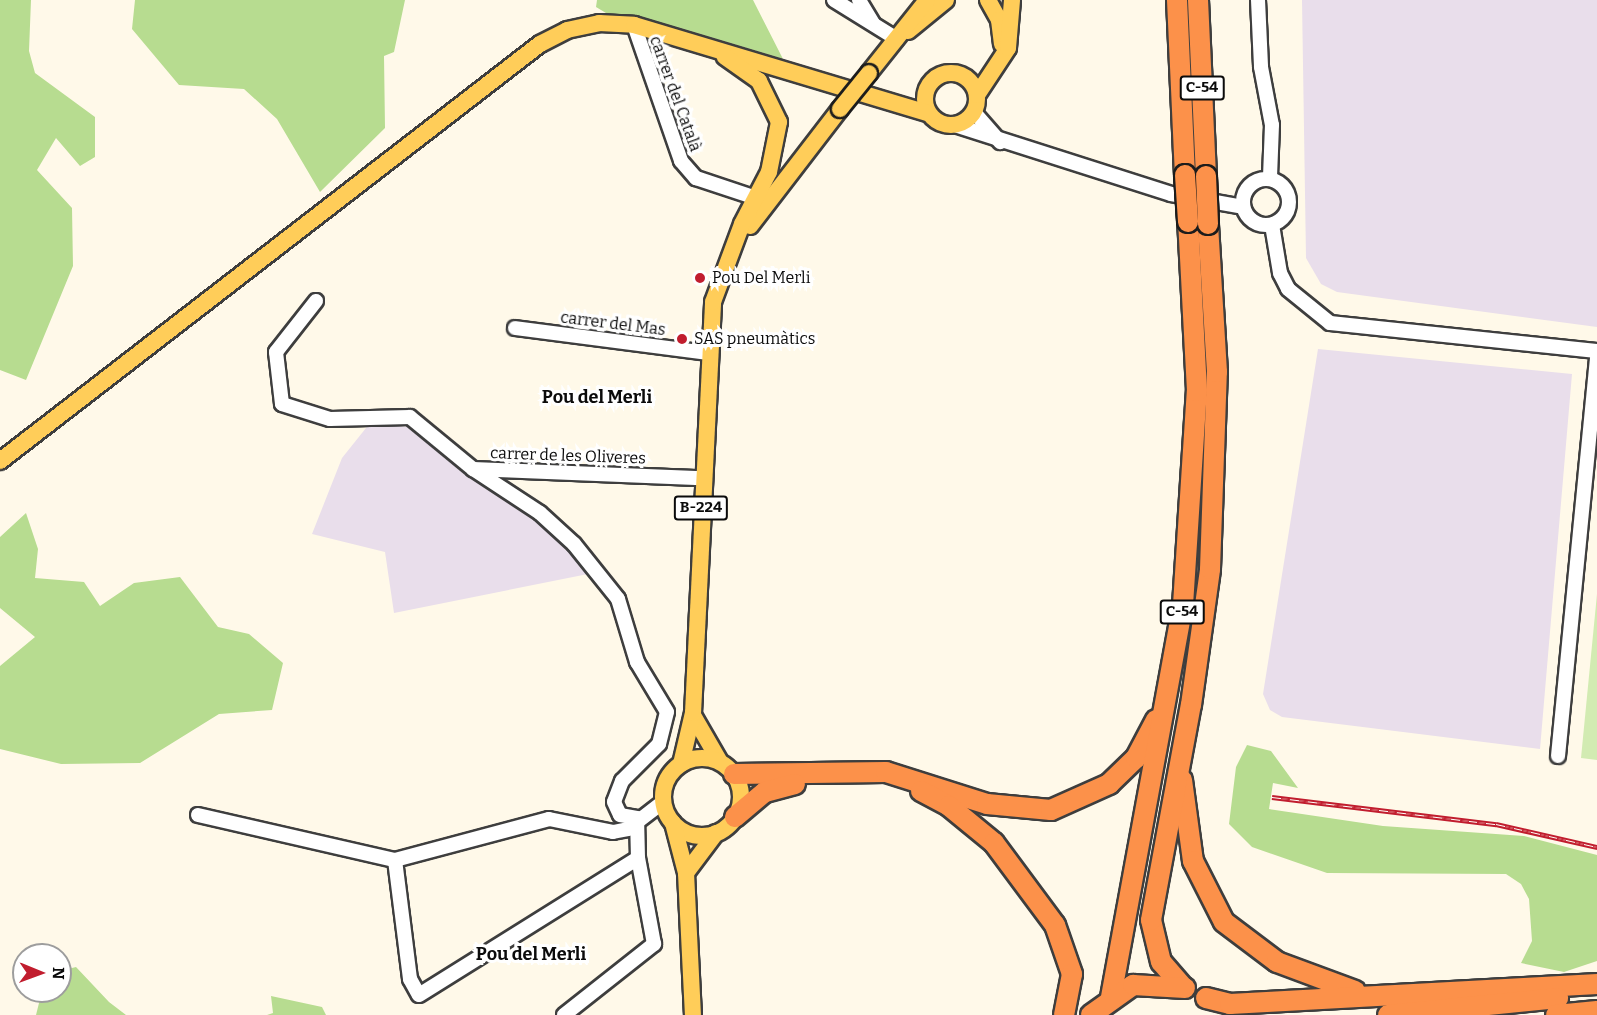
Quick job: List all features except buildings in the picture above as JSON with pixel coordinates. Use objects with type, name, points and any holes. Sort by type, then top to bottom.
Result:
[{"type":"highway","name":"C-54","points":[[1111,997],[1139,830],[1172,684],[1192,509],[1197,391],[1177,0]]},
{"type":"highway","name":"C-54","points":[[1183,987],[1156,952],[1151,920],[1203,630],[1215,467],[1208,224],[1198,0]]},
{"type":"highway","points":[[727,768],[886,772],[987,804],[1060,808],[1089,797],[1136,758],[1172,684]]},
{"type":"highway","points":[[1182,746],[1182,803],[1193,861],[1224,922],[1298,973],[1381,995]]},
{"type":"highway","points":[[735,817],[765,792],[833,780],[890,781],[949,806],[994,843],[1055,925],[1072,974],[1064,1015]]},
{"type":"highway","points":[[1206,998],[1230,1004],[1597,984]]},
{"type":"highway","name":"C-54","points":[[1091,1015],[1111,997],[1133,985],[1183,987],[1206,998],[1223,1015]]},
{"type":"highway","points":[[1389,1015],[1597,995]]},
{"type":"highway","points":[[1556,1015],[1597,1011]]},
{"type":"main road","name":"B-224","points":[[663,802],[667,780],[681,764],[693,713],[707,353],[715,295],[732,251],[927,0]]},
{"type":"main road","points":[[900,36],[922,25],[946,0]]},
{"type":"main road","points":[[988,0],[999,20],[999,65]]},
{"type":"main road","points":[[0,461],[540,44],[588,25],[634,25],[843,86],[928,113],[940,123],[955,125],[974,112],[977,95],[999,65],[1012,0]]},
{"type":"main road","points":[[706,46],[759,81],[776,111],[777,146],[732,251]]},
{"type":"main road","points":[[891,102],[925,92],[941,75],[964,76],[999,65]]},
{"type":"main road","points":[[964,76],[977,95]]},
{"type":"main road","points":[[925,92],[928,113]]},
{"type":"main road","name":"B-224","points":[[693,713],[706,747],[727,768],[741,795],[735,817]]},
{"type":"main road","points":[[681,764],[700,758],[727,768]]},
{"type":"main road","points":[[663,802],[672,822],[686,873],[693,1015]]},
{"type":"main road","points":[[686,873],[716,833],[735,817]]},
{"type":"main road","points":[[672,822],[691,835],[716,833]]},
{"type":"street","points":[[834,0],[900,36]]},
{"type":"street","points":[[859,0],[873,23]]},
{"type":"street","points":[[1258,0],[1261,67],[1272,125],[1270,178]]},
{"type":"street","name":"carrer del Català","points":[[634,25],[681,161],[696,178],[756,198]]},
{"type":"street","points":[[974,112],[1002,143]]},
{"type":"street","points":[[955,125],[1002,143],[1182,196],[1243,207],[1257,224],[1272,225],[1285,216],[1290,201],[1284,186],[1270,178]]},
{"type":"street","points":[[1243,207],[1249,186],[1270,178]]},
{"type":"street","points":[[1272,225],[1280,273],[1288,289],[1330,323],[1597,351]]},
{"type":"street","name":"carrer de les Oliveres","points":[[316,301],[276,352],[282,405],[330,419],[410,417],[473,469],[702,478]]},
{"type":"street","name":"carrer del Mas","points":[[514,328],[707,353]]},
{"type":"street","points":[[1558,756],[1597,357]]},
{"type":"street","points":[[473,469],[540,513],[574,544],[618,599],[637,662],[667,712],[658,744],[622,781],[614,802],[620,814],[637,818]]},
{"type":"street","points":[[198,815],[394,860],[549,819],[613,832],[628,829],[637,818],[663,802]]},
{"type":"street","points":[[564,1015],[654,944],[638,858],[637,818]]},
{"type":"street","points":[[394,860],[410,979],[420,995],[638,858]]},
{"type":"shaded area","points":[[1302,0],[1597,0],[1597,327],[1337,292],[1321,284],[1306,258]]},
{"type":"shaded area","points":[[1318,349],[1572,374],[1540,749],[1282,717],[1270,710],[1263,694]]},
{"type":"shaded area","points":[[370,423],[409,427],[556,533],[588,574],[394,613],[385,552],[312,534],[342,458]]},
{"type":"green space","points":[[0,0],[31,0],[29,51],[35,73],[95,117],[95,157],[80,166],[56,138],[37,170],[72,208],[73,266],[26,380],[0,370]]},
{"type":"green space","points":[[135,0],[405,0],[394,52],[384,56],[385,128],[320,192],[277,119],[244,89],[179,85],[132,29]]},
{"type":"green space","points":[[597,0],[753,0],[783,59],[652,20],[611,16],[596,7]]},
{"type":"green space","points":[[26,513],[38,549],[35,578],[84,582],[100,606],[134,583],[180,577],[218,627],[249,634],[283,663],[272,710],[219,714],[140,763],[61,764],[0,749],[0,666],[35,637],[0,608],[0,537]]},
{"type":"green space","points":[[1597,594],[1597,760],[1581,758]]},
{"type":"green space","points":[[1247,745],[1271,751],[1298,788],[1273,783],[1269,809],[1383,826],[1524,836],[1597,855],[1597,961],[1564,972],[1521,963],[1532,941],[1529,899],[1521,884],[1506,874],[1327,873],[1252,847],[1229,824],[1236,767]]},
{"type":"green space","points":[[76,967],[109,1002],[126,1015],[36,1015],[39,1003],[72,1003],[72,968]]},
{"type":"green space","points":[[271,996],[322,1007],[326,1015],[267,1015],[273,1013]]},
{"type":"railway","points":[[1272,797],[1496,824],[1597,847]]},
{"type":"place","name":"Pou Del Merli","points":[[700,278]]},
{"type":"place","name":"SAS pneumàtics","points":[[682,339]]},
{"type":"district","name":"Pou del Merli","points":[[597,397]]},
{"type":"district","name":"Pou del Merli","points":[[531,954]]}]
